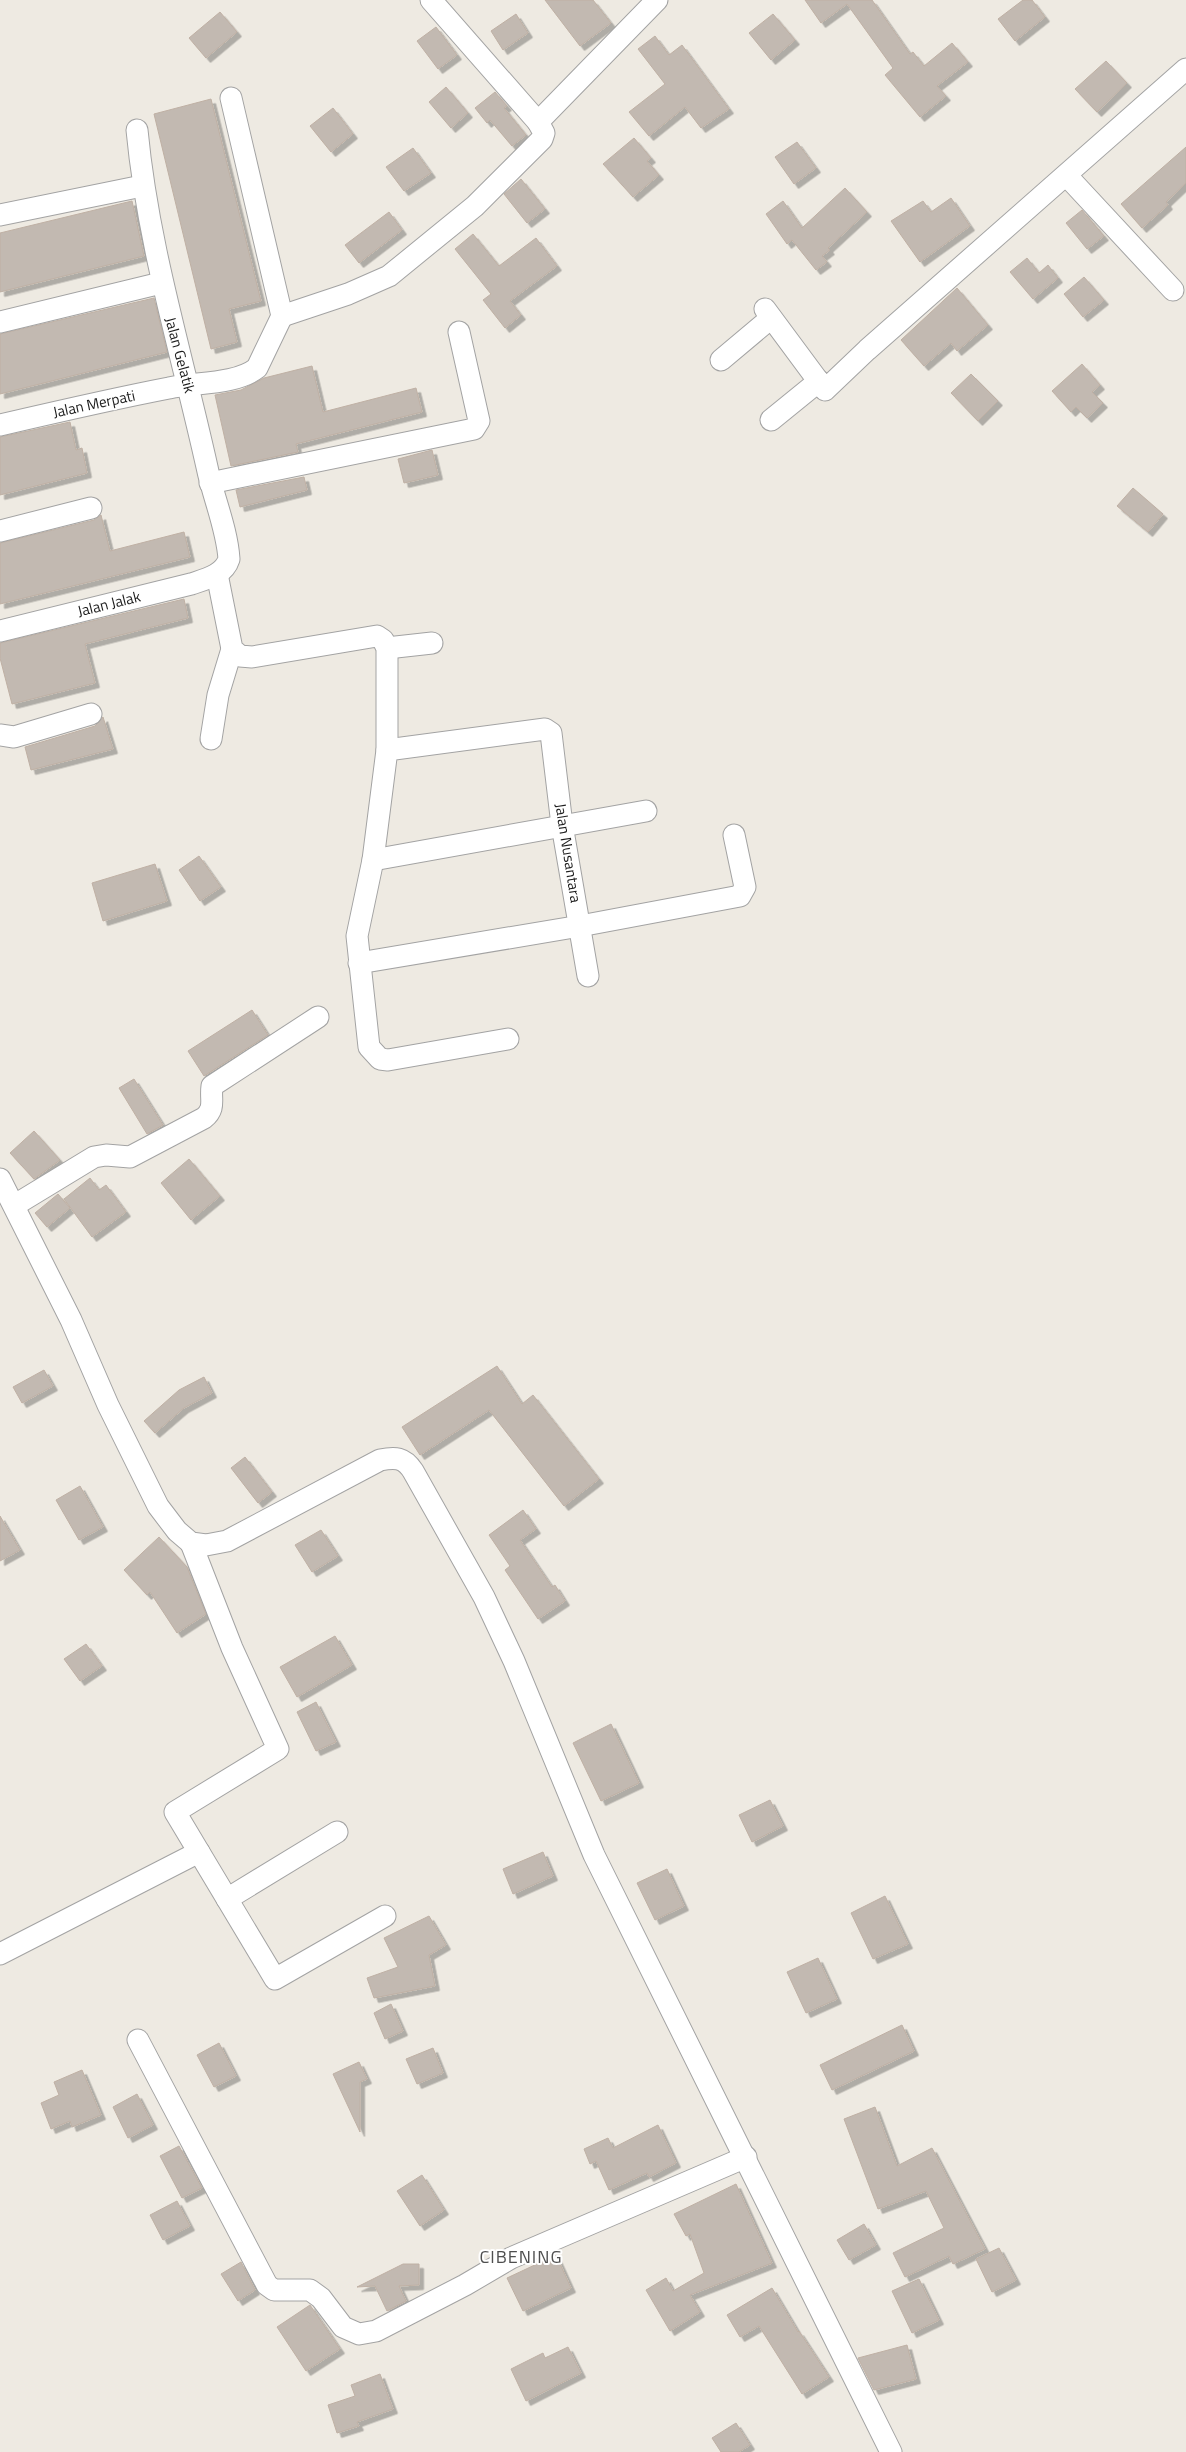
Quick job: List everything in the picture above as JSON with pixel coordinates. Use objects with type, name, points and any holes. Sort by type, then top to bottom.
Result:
[{"type":"street","points":[[231,98],[282,316],[370,285],[404,265],[475,206],[544,136],[544,130],[538,122],[431,0]]},
{"type":"street","points":[[538,122],[657,0]]},
{"type":"street","points":[[721,360],[768,314],[825,390],[867,350],[1067,176],[1186,69]]},
{"type":"street","name":"Jalan Gelatik","points":[[137,130],[142,186],[161,283],[189,385],[210,484],[229,559],[228,564],[217,574]]},
{"type":"street","points":[[1067,176],[1173,290]]},
{"type":"street","points":[[0,215],[142,186]]},
{"type":"street","points":[[0,322],[161,283]]},
{"type":"street","name":"Jalan Merpati","points":[[0,424],[171,387],[215,382],[251,373],[260,363],[282,316]]},
{"type":"street","points":[[210,484],[477,427],[479,421],[459,332]]},
{"type":"street","points":[[771,420],[819,382]]},
{"type":"street","points":[[0,531],[91,508]]},
{"type":"street","points":[[211,739],[218,695],[232,649],[217,574]]},
{"type":"street","name":"Jalan Jalak","points":[[0,630],[191,584],[217,574]]},
{"type":"street","points":[[232,649],[240,656],[252,657],[377,636],[383,640],[388,648],[387,750],[373,860],[357,936],[369,1047],[380,1060],[404,1058],[508,1039]]},
{"type":"street","points":[[388,648],[432,643]]},
{"type":"street","points":[[0,735],[14,737],[91,714]]},
{"type":"street","name":"Jalan Nusantara","points":[[387,750],[545,729],[550,731],[552,734],[562,824],[588,976]]},
{"type":"street","points":[[373,860],[562,824],[646,811]]},
{"type":"street","points":[[359,963],[580,926],[740,896],[745,887],[734,834]]},
{"type":"street","points":[[15,1205],[94,1157],[106,1155],[130,1157],[204,1118],[214,1106],[212,1086],[318,1017]]},
{"type":"street","points":[[0,1179],[15,1205],[71,1320],[108,1405],[158,1506],[177,1531],[191,1543],[232,1648],[278,1749],[175,1812],[275,1979],[385,1916]]},
{"type":"street","points":[[191,1543],[206,1545],[227,1541],[380,1460],[400,1459],[410,1465],[484,1598],[514,1661],[594,1855],[746,2157],[891,2452]]},
{"type":"street","points":[[227,1899],[337,1832]]},
{"type":"street","points":[[0,1954],[199,1852]]},
{"type":"street","points":[[138,2040],[267,2285],[274,2290],[310,2290],[321,2298],[343,2327],[359,2334],[376,2331],[465,2286],[511,2258],[746,2157]]},
{"type":"building","points":[[545,0],[593,0],[611,23],[580,46]]},
{"type":"building","points":[[805,0],[872,0],[910,54],[913,52],[924,66],[952,43],[968,62],[937,86],[946,96],[920,117],[885,75],[893,68],[847,4],[821,23]]},
{"type":"building","points":[[1023,0],[1032,0],[1045,17],[1015,41],[998,19]]},
{"type":"building","points":[[220,12],[237,32],[206,58],[189,38]]},
{"type":"building","points":[[516,14],[528,33],[503,50],[491,31]]},
{"type":"building","points":[[773,14],[795,40],[771,60],[749,33]]},
{"type":"building","points":[[436,27],[457,55],[438,69],[417,41]]},
{"type":"building","points":[[655,36],[669,55],[682,45],[729,109],[701,128],[685,107],[649,136],[629,112],[665,84],[638,49]]},
{"type":"building","points":[[1106,61],[1127,83],[1097,112],[1075,89]]},
{"type":"building","points":[[446,87],[468,113],[451,128],[429,102]]},
{"type":"building","points":[[495,92],[507,106],[504,108],[526,135],[512,146],[490,120],[487,123],[475,108]]},
{"type":"building","points":[[211,99],[261,301],[229,309],[237,342],[211,349],[154,114]]},
{"type":"building","points":[[333,108],[353,134],[331,152],[310,126]]},
{"type":"building","points":[[634,138],[651,158],[647,161],[659,175],[633,197],[603,164]]},
{"type":"building","points":[[797,142],[816,168],[794,184],[775,157]]},
{"type":"building","points":[[1186,147],[1186,183],[1166,202],[1168,205],[1142,228],[1121,204]]},
{"type":"building","points":[[413,148],[431,173],[404,191],[386,167]]},
{"type":"building","points":[[521,179],[545,209],[527,223],[504,194]]},
{"type":"building","points":[[845,188],[867,212],[828,248],[830,250],[822,256],[827,262],[816,270],[792,240],[787,244],[766,214],[783,201],[802,228]]},
{"type":"building","points":[[951,198],[970,226],[920,262],[891,221],[923,201],[931,212]]},
{"type":"building","points":[[132,201],[144,256],[0,292],[0,233]]},
{"type":"building","points":[[1082,210],[1104,236],[1087,249],[1066,223]]},
{"type":"building","points":[[389,212],[402,230],[359,263],[345,245]]},
{"type":"building","points":[[473,234],[499,266],[536,238],[557,266],[510,301],[521,315],[505,328],[483,300],[491,294],[455,249]]},
{"type":"building","points":[[1027,258],[1039,273],[1048,265],[1058,278],[1033,299],[1010,272]]},
{"type":"building","points":[[1084,277],[1104,300],[1083,317],[1064,294]]},
{"type":"building","points":[[957,288],[988,325],[957,351],[951,343],[924,366],[901,340]]},
{"type":"building","points":[[154,298],[167,352],[0,394],[0,334]]},
{"type":"building","points":[[1082,364],[1100,385],[1092,392],[1103,403],[1087,418],[1076,407],[1071,412],[1052,391]]},
{"type":"building","points":[[312,366],[323,412],[416,388],[422,412],[296,444],[298,452],[231,466],[215,395],[241,390],[264,378]]},
{"type":"building","points":[[971,374],[998,401],[978,421],[951,393]]},
{"type":"building","points":[[70,422],[76,450],[82,448],[87,473],[0,495],[0,437]]},
{"type":"building","points":[[432,450],[438,475],[404,483],[398,459]]},
{"type":"building","points":[[304,477],[307,490],[240,507],[236,490]]},
{"type":"building","points":[[1133,488],[1163,514],[1148,532],[1117,506]]},
{"type":"building","points":[[101,515],[110,551],[184,532],[190,557],[0,604],[0,543],[94,520]]},
{"type":"building","points":[[184,599],[188,618],[85,644],[95,683],[12,704],[0,658],[0,643]]},
{"type":"building","points":[[103,717],[113,749],[31,770],[25,747],[95,726]]},
{"type":"building","points":[[199,856],[221,887],[200,901],[179,870]]},
{"type":"building","points":[[155,864],[167,901],[103,921],[92,883]]},
{"type":"building","points":[[252,1010],[268,1035],[204,1076],[188,1051]]},
{"type":"building","points":[[134,1079],[163,1125],[147,1134],[119,1088]]},
{"type":"building","points":[[34,1131],[60,1160],[34,1179],[10,1153]]},
{"type":"building","points":[[189,1159],[220,1196],[191,1220],[161,1183]]},
{"type":"building","points":[[90,1178],[99,1190],[106,1185],[126,1212],[92,1237],[64,1199]]},
{"type":"building","points":[[58,1194],[70,1208],[47,1227],[35,1213]]},
{"type":"building","points":[[497,1366],[522,1404],[533,1395],[599,1479],[564,1506],[489,1410],[420,1455],[402,1427]]},
{"type":"building","points":[[44,1370],[53,1386],[22,1403],[13,1387]]},
{"type":"building","points":[[204,1377],[212,1393],[184,1408],[155,1433],[144,1421],[179,1390]]},
{"type":"building","points":[[245,1457],[272,1492],[258,1503],[231,1468]]},
{"type":"building","points":[[80,1486],[103,1527],[79,1540],[56,1500]]},
{"type":"building","points":[[523,1510],[536,1529],[520,1540],[552,1587],[555,1585],[565,1601],[538,1619],[505,1570],[510,1566],[489,1535]]},
{"type":"building","points":[[0,1516],[20,1550],[0,1561]]},
{"type":"building","points":[[321,1530],[338,1556],[312,1572],[295,1545]]},
{"type":"building","points":[[159,1537],[187,1567],[206,1614],[177,1633],[150,1592],[147,1595],[124,1570]]},
{"type":"building","points":[[335,1636],[352,1665],[297,1697],[280,1667]]},
{"type":"building","points":[[86,1644],[102,1666],[80,1681],[64,1659]]},
{"type":"building","points":[[316,1702],[336,1742],[316,1751],[297,1712]]},
{"type":"building","points":[[611,1724],[639,1783],[601,1801],[573,1743]]},
{"type":"building","points":[[770,1800],[783,1826],[752,1842],[739,1815]]},
{"type":"building","points":[[543,1852],[553,1876],[513,1894],[503,1869]]},
{"type":"building","points":[[667,1869],[684,1906],[655,1920],[637,1883]]},
{"type":"building","points":[[885,1896],[908,1944],[873,1959],[851,1913]]},
{"type":"building","points":[[429,1916],[446,1945],[429,1955],[435,1986],[374,1998],[367,1978],[398,1967],[384,1938]]},
{"type":"building","points":[[818,1958],[837,1999],[806,2013],[787,1972]]},
{"type":"building","points":[[391,2004],[403,2031],[385,2039],[374,2013]]},
{"type":"building","points":[[902,2025],[914,2051],[832,2090],[820,2065]]},
{"type":"building","points":[[219,2043],[236,2076],[214,2087],[197,2055]]},
{"type":"building","points":[[433,2048],[443,2073],[417,2084],[406,2059]]},
{"type":"building","points":[[359,2062],[367,2079],[360,2082],[360,2132],[333,2074]]},
{"type":"building","points":[[82,2070],[101,2115],[72,2127],[70,2121],[51,2129],[41,2103],[59,2095],[54,2082]]},
{"type":"building","points":[[137,2094],[153,2125],[128,2138],[113,2107]]},
{"type":"building","points":[[875,2107],[897,2166],[932,2148],[985,2249],[953,2264],[949,2256],[905,2277],[893,2253],[944,2228],[926,2191],[878,2209],[844,2119]]},
{"type":"building","points":[[658,2125],[676,2163],[649,2177],[647,2173],[609,2190],[596,2161],[590,2164],[584,2149],[608,2138],[613,2148]]},
{"type":"building","points":[[179,2146],[202,2188],[182,2198],[160,2156]]},
{"type":"building","points":[[422,2175],[444,2210],[420,2226],[397,2191]]},
{"type":"building","points":[[736,2184],[772,2263],[690,2295],[700,2312],[670,2331],[646,2290],[666,2278],[673,2291],[704,2273],[690,2234],[686,2236],[674,2214]]},
{"type":"building","points":[[177,2201],[190,2226],[163,2240],[150,2215]]},
{"type":"building","points":[[864,2224],[876,2245],[849,2260],[837,2240]]},
{"type":"building","points":[[999,2248],[1016,2280],[992,2292],[976,2259]]},
{"type":"building","points":[[556,2255],[571,2288],[523,2311],[507,2278]]},
{"type":"building","points":[[241,2262],[255,2290],[238,2301],[221,2274]]},
{"type":"building","points":[[403,2264],[419,2264],[419,2285],[399,2286],[406,2301],[387,2311],[375,2286],[357,2287]]},
{"type":"building","points":[[919,2279],[939,2320],[912,2333],[892,2291]]},
{"type":"building","points":[[772,2288],[798,2332],[829,2377],[802,2394],[759,2326],[740,2337],[727,2315]]},
{"type":"building","points":[[310,2305],[340,2349],[306,2371],[277,2327]]},
{"type":"building","points":[[907,2345],[916,2379],[874,2390],[858,2358]]},
{"type":"building","points":[[568,2347],[581,2373],[526,2401],[511,2369],[543,2353],[545,2358]]},
{"type":"building","points":[[380,2374],[393,2409],[357,2422],[359,2426],[337,2433],[328,2405],[355,2396],[351,2385]]},
{"type":"building","points":[[736,2423],[750,2445],[739,2452],[721,2452],[712,2438]]},
{"type":"district","name":"CIBENING","points":[[521,2257]]}]
